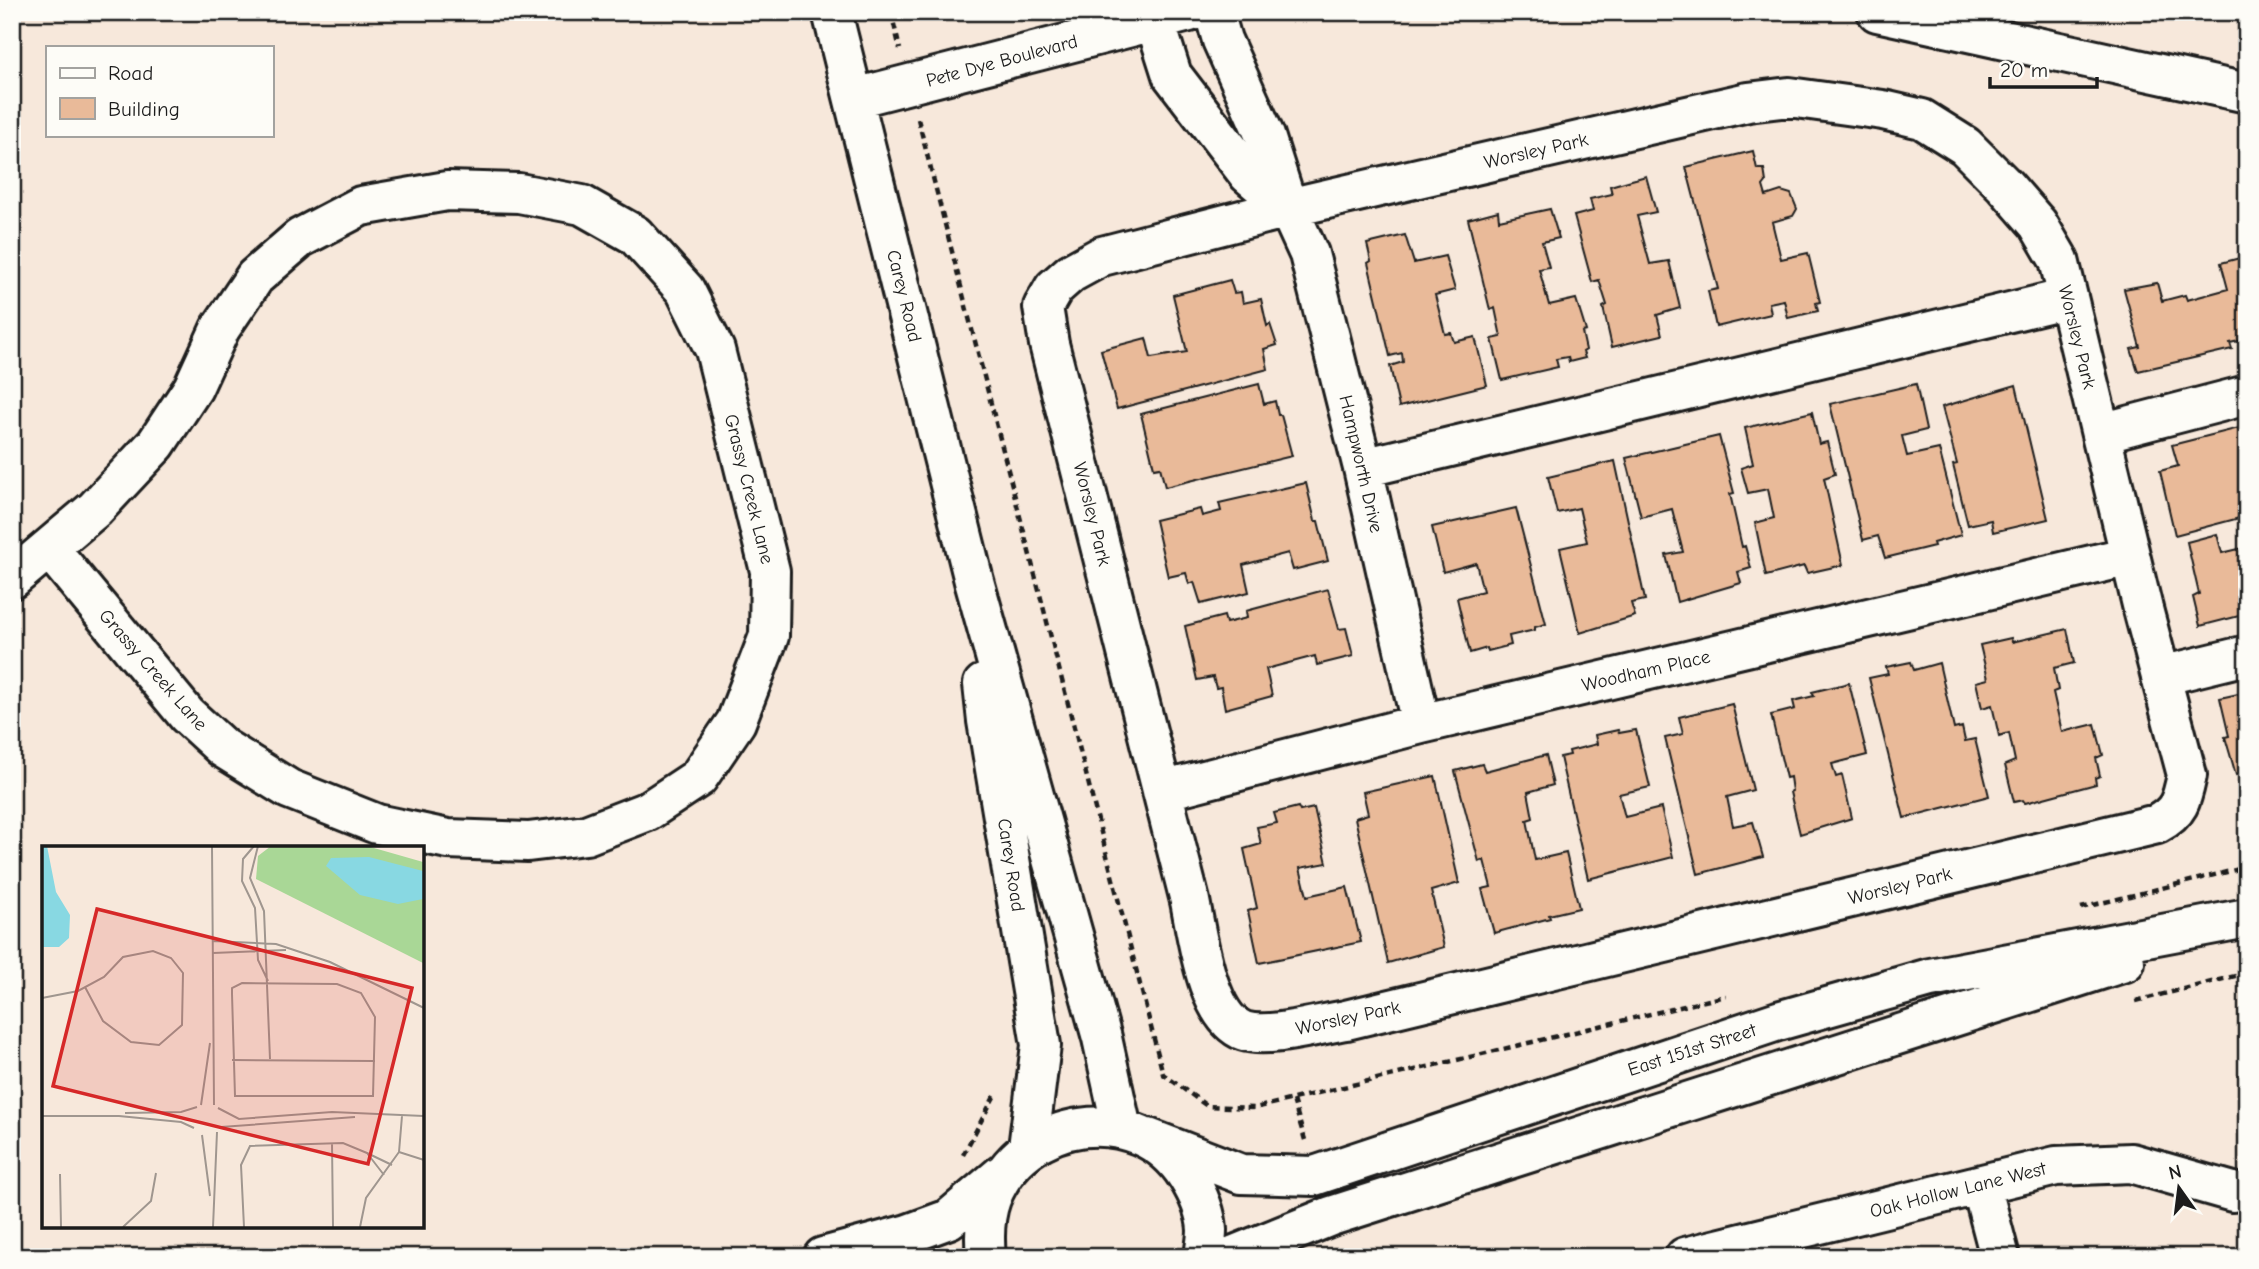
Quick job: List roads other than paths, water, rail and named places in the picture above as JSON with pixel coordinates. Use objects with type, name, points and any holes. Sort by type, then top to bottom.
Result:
[{"type":"street","name":"Hampworth Drive","points":[[1214,12],[1222,40],[1265,136],[1289,208],[1309,254],[1363,468],[1421,724]]},
{"type":"street","points":[[1877,12],[2247,93]]},
{"type":"street","name":"Carey Road","points":[[838,13],[855,98],[974,581],[1101,1038],[1135,1134]]},
{"type":"street","name":"Hampworth Drive","points":[[1165,15],[1172,75],[1248,174],[1289,208]]},
{"type":"street","name":"Pete Dye Boulevard","points":[[855,98],[909,86],[1165,15]]},
{"type":"street","name":"Worsley Park","points":[[1789,97],[1883,110],[1922,119],[1965,146],[2038,224],[2059,260],[2068,298],[2130,556],[2187,775],[2182,798],[2171,816],[2157,824],[1360,1016],[1280,1032],[1244,1031],[1221,1012],[1208,983],[1049,344],[1043,307],[1055,288],[1071,273],[1102,256],[1289,208],[1748,102],[1789,97]]},
{"type":"street","name":"Grassy Creek Lane","points":[[12,579],[95,509],[156,444],[194,388],[220,329],[255,276],[300,238],[361,206],[447,191],[519,193],[582,205],[635,235],[685,290],[715,350],[770,571],[769,636],[736,722],[698,778],[648,811],[586,835],[528,842],[448,839],[377,824],[289,789],[223,748],[187,715],[49,548]]},
{"type":"street","points":[[1363,468],[2068,298]]},
{"type":"street","points":[[2101,433],[2247,395]]},
{"type":"street","name":"Woodham Place","points":[[1162,791],[1421,724],[2130,556]]},
{"type":"street","name":"Carey Road","points":[[974,581],[987,721],[1041,1045],[1017,1160]]},
{"type":"street","points":[[2161,676],[2247,655]]},
{"type":"street","name":"East 151st Street","points":[[1017,1160],[1057,1133],[1089,1126],[1135,1134],[1241,1174],[1314,1176],[1778,1021],[1930,978],[2247,918]]},
{"type":"street","points":[[1230,1257],[1344,1212],[2247,924]]},
{"type":"street","points":[[1135,1134],[1178,1161],[1198,1194],[1207,1230],[1204,1257]]},
{"type":"street","points":[[823,1257],[908,1234],[949,1219],[1017,1160]]},
{"type":"street","points":[[986,1257],[984,1231],[990,1200],[1017,1160]]},
{"type":"street","name":"Oak Hollow Lane West","points":[[1685,1257],[2056,1166],[2130,1163],[2242,1201]]},
{"type":"street","points":[[1980,1185],[2000,1257]]}]
